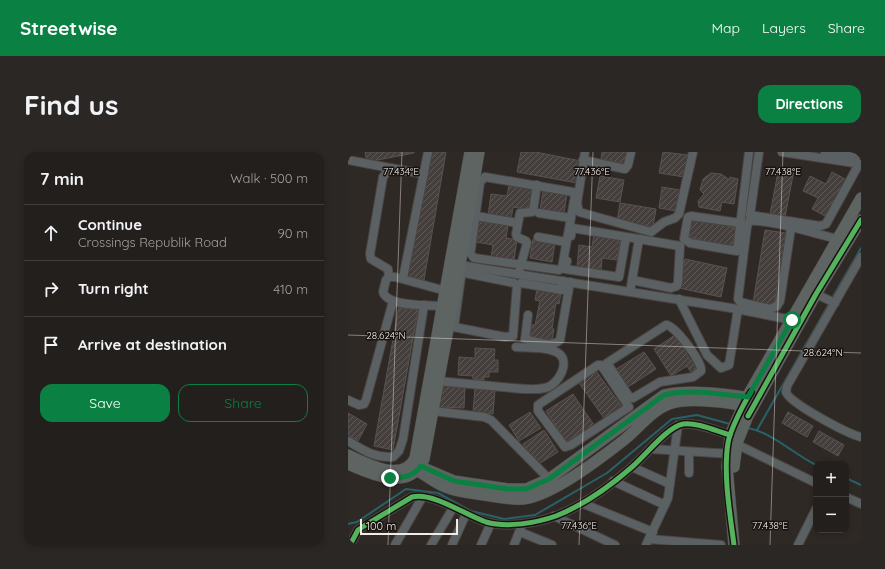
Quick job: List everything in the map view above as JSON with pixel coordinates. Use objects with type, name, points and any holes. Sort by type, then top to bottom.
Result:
[{"type":"street","points":[[403,278],[428,152]]},
{"type":"street","points":[[348,464],[371,474],[390,478],[406,477],[424,458],[450,308],[462,274],[514,283],[518,289],[513,336],[505,337],[458,330],[454,327],[454,324],[450,308],[446,291],[470,152]]},
{"type":"street","points":[[415,466],[472,215],[480,182],[485,177],[573,192],[575,195],[562,268],[559,270],[474,258],[472,256],[472,215],[479,152]]},
{"type":"street","points":[[631,152],[628,165],[625,169],[584,156],[577,203],[579,212],[651,232],[664,222],[675,218],[679,214],[693,152]]},
{"type":"street","points":[[740,223],[691,216],[688,217],[684,239],[690,243],[734,252],[737,251],[749,152]]},
{"type":"street","points":[[759,152],[750,215],[820,226],[826,224],[860,162]]},
{"type":"street","points":[[782,152],[860,162]]},
{"type":"street","points":[[825,152],[860,162]]},
{"type":"street","points":[[348,160],[424,174]]},
{"type":"street","points":[[390,168],[382,177],[370,254],[371,259],[388,269],[389,277],[386,280],[383,292],[384,296],[393,301],[450,308]]},
{"type":"street","points":[[523,275],[527,243],[526,241],[517,237],[516,234],[520,213],[532,212],[533,210],[537,185]]},
{"type":"street","points":[[734,545],[728,482],[733,442],[749,406],[792,320],[861,198]]},
{"type":"street","points":[[539,213],[571,218]]},
{"type":"street","points":[[472,215],[518,223]]},
{"type":"street","points":[[790,228],[780,301],[777,306],[770,309],[740,302],[738,299],[749,221],[757,220],[838,239]]},
{"type":"street","points":[[749,406],[820,296],[861,220]]},
{"type":"street","points":[[619,277],[565,268],[572,228],[680,246],[677,286],[671,288],[632,280]]},
{"type":"street","points":[[538,237],[566,242]]},
{"type":"street","points":[[617,290],[626,237]]},
{"type":"street","points":[[630,292],[639,239]]},
{"type":"street","points":[[861,257],[833,302],[787,386],[786,392],[791,400],[851,434],[861,437]]},
{"type":"street","points":[[460,265],[523,275],[566,286]]},
{"type":"street","points":[[507,282],[509,273]]},
{"type":"street","points":[[389,277],[403,278],[446,291]]},
{"type":"street","points":[[521,283],[617,290],[738,309],[792,320]]},
{"type":"street","points":[[528,315],[525,339],[550,344],[557,343],[560,340],[566,286]]},
{"type":"street","points":[[820,296],[833,302]]},
{"type":"street","points":[[679,299],[708,355],[721,368],[729,365],[738,309]]},
{"type":"street","points":[[348,400],[359,405],[364,404],[366,400],[393,301]]},
{"type":"street","points":[[348,441],[369,454],[380,457],[393,457],[399,451],[403,439],[424,305]]},
{"type":"street","points":[[666,325],[670,325],[686,344],[702,368],[701,372],[693,377],[660,382],[633,398],[630,398],[607,363],[666,325]]},
{"type":"street","points":[[438,381],[532,389],[552,386],[558,380],[563,365],[562,358],[558,353],[550,350],[516,346]]},
{"type":"street","points":[[600,365],[629,407],[613,418],[590,434],[571,445],[564,447],[538,411],[538,405],[595,366],[600,365]]},
{"type":"street","points":[[660,382],[664,395]]},
{"type":"street","points":[[348,455],[367,464],[386,469],[401,470],[415,466],[454,481],[508,489],[526,489],[549,479],[664,395],[672,393],[692,393],[749,406]]},
{"type":"street","points":[[415,466],[440,484],[453,490],[514,499],[524,499],[549,491],[579,473],[615,447],[668,404],[680,401],[706,401],[749,406]]},
{"type":"street","points":[[432,411],[484,417],[491,420],[549,479]]},
{"type":"street","points":[[613,418],[620,428]]},
{"type":"street","points":[[520,528],[584,504],[632,467],[678,425],[692,424],[733,442],[813,482]]},
{"type":"street","points":[[650,539],[666,505],[678,425]]},
{"type":"street","points":[[590,434],[597,445]]},
{"type":"street","points":[[651,450],[690,452],[733,442]]},
{"type":"street","points":[[733,442],[736,510],[740,545]]},
{"type":"street","points":[[689,473],[690,452]]},
{"type":"street","points":[[632,467],[670,484]]},
{"type":"street","points":[[613,481],[666,505]]},
{"type":"street","points":[[395,545],[423,496]]},
{"type":"street","points":[[350,545],[358,530],[412,497],[423,496],[491,523],[520,528],[552,545]]},
{"type":"street","points":[[849,498],[861,504]]},
{"type":"street","points":[[584,504],[650,539],[721,545]]},
{"type":"street","points":[[431,545],[453,508]]},
{"type":"street","points":[[452,545],[466,514]]},
{"type":"street","points":[[798,545],[813,515]]},
{"type":"street","points":[[554,516],[615,545]]},
{"type":"street","points":[[481,545],[491,523]]},
{"type":"street","points":[[514,545],[520,528]]},
{"type":"building","points":[[365,152],[414,152],[414,153],[367,162]]},
{"type":"building","points":[[428,152],[446,152],[424,280],[406,277]]},
{"type":"building","points":[[521,152],[535,152],[581,161],[577,183],[517,172]]},
{"type":"building","points":[[602,152],[629,152],[626,164],[601,159]]},
{"type":"building","points":[[663,152],[688,155],[684,177],[659,173]]},
{"type":"building","points":[[779,167],[794,170],[785,217],[770,214]]},
{"type":"building","points":[[832,172],[847,180],[827,217],[812,209],[818,198],[803,191],[810,176],[826,184]]},
{"type":"building","points":[[711,173],[721,174],[730,180],[730,177],[738,179],[734,204],[722,202],[720,211],[699,207],[698,201],[704,194],[700,190],[703,179]]},
{"type":"building","points":[[600,176],[624,180],[620,202],[596,198]]},
{"type":"building","points":[[509,185],[534,189],[531,210],[513,207],[511,220],[488,216],[491,194],[507,196]]},
{"type":"building","points":[[662,187],[680,190],[676,211],[659,208]]},
{"type":"building","points":[[543,191],[567,194],[564,213],[540,210]]},
{"type":"building","points":[[620,203],[656,209],[653,227],[617,222]]},
{"type":"building","points":[[693,218],[736,228],[732,247],[688,237]]},
{"type":"building","points":[[479,221],[508,226],[506,238],[517,240],[514,260],[491,257],[493,245],[476,242]]},
{"type":"building","points":[[765,230],[786,233],[774,306],[753,303]]},
{"type":"building","points":[[594,234],[621,238],[617,260],[602,258],[601,270],[577,267],[579,245],[592,247]]},
{"type":"building","points":[[533,239],[555,243],[552,262],[530,258]]},
{"type":"building","points":[[685,259],[727,268],[721,297],[679,288]]},
{"type":"building","points":[[537,289],[561,293],[559,304],[556,303],[552,329],[554,329],[552,341],[528,336],[531,325],[535,325],[540,301],[535,300]]},
{"type":"building","points":[[399,306],[418,310],[393,450],[374,446]]},
{"type":"building","points":[[678,333],[683,341],[679,343],[682,347],[685,345],[689,351],[686,353],[691,361],[694,359],[700,368],[692,374],[687,366],[671,376],[654,349]]},
{"type":"building","points":[[475,348],[495,349],[494,360],[498,360],[498,372],[489,372],[489,377],[484,377],[484,380],[473,379],[473,376],[458,375],[459,357],[475,358]]},
{"type":"building","points":[[644,352],[656,369],[625,389],[613,371]]},
{"type":"building","points":[[596,371],[623,408],[606,421],[579,383]]},
{"type":"building","points":[[440,385],[465,387],[464,408],[439,407]]},
{"type":"building","points":[[475,388],[495,390],[493,414],[473,412]]},
{"type":"building","points":[[573,394],[594,425],[566,442],[546,411]]},
{"type":"building","points":[[530,412],[541,428],[519,441],[509,425]]},
{"type":"building","points":[[788,412],[813,426],[807,437],[782,423]]},
{"type":"building","points":[[348,413],[367,424],[358,441],[348,435]]},
{"type":"building","points":[[544,430],[558,452],[537,465],[523,444]]},
{"type":"building","points":[[819,431],[844,445],[838,456],[813,442]]},
{"type":"waterway","points":[[831,300],[861,248]]},
{"type":"waterway","points":[[757,430],[829,304]]},
{"type":"waterway","points":[[348,524],[357,522],[406,489],[438,493],[471,511],[504,519],[535,515],[607,473],[672,419],[697,415],[730,424]]},
{"type":"waterway","points":[[748,428],[765,434],[813,463]]},
{"type":"waterway","points":[[849,479],[861,485]]},
{"type":"cycle path","points":[[748,416],[816,294],[861,220]]},
{"type":"cycle path","points":[[734,545],[726,468],[728,443],[731,431],[751,392]]},
{"type":"cycle path","points":[[350,545],[358,530],[412,497],[420,496],[439,501],[478,519],[494,524],[512,525],[548,519],[576,507],[614,482],[632,467],[663,436],[677,426],[683,424],[694,424],[730,435]]},
{"type":"route","points":[[390,478],[406,477],[413,474],[421,466],[454,481],[470,484],[516,490],[536,486],[589,452],[664,395],[672,393],[692,393],[748,397],[792,320]]}]
